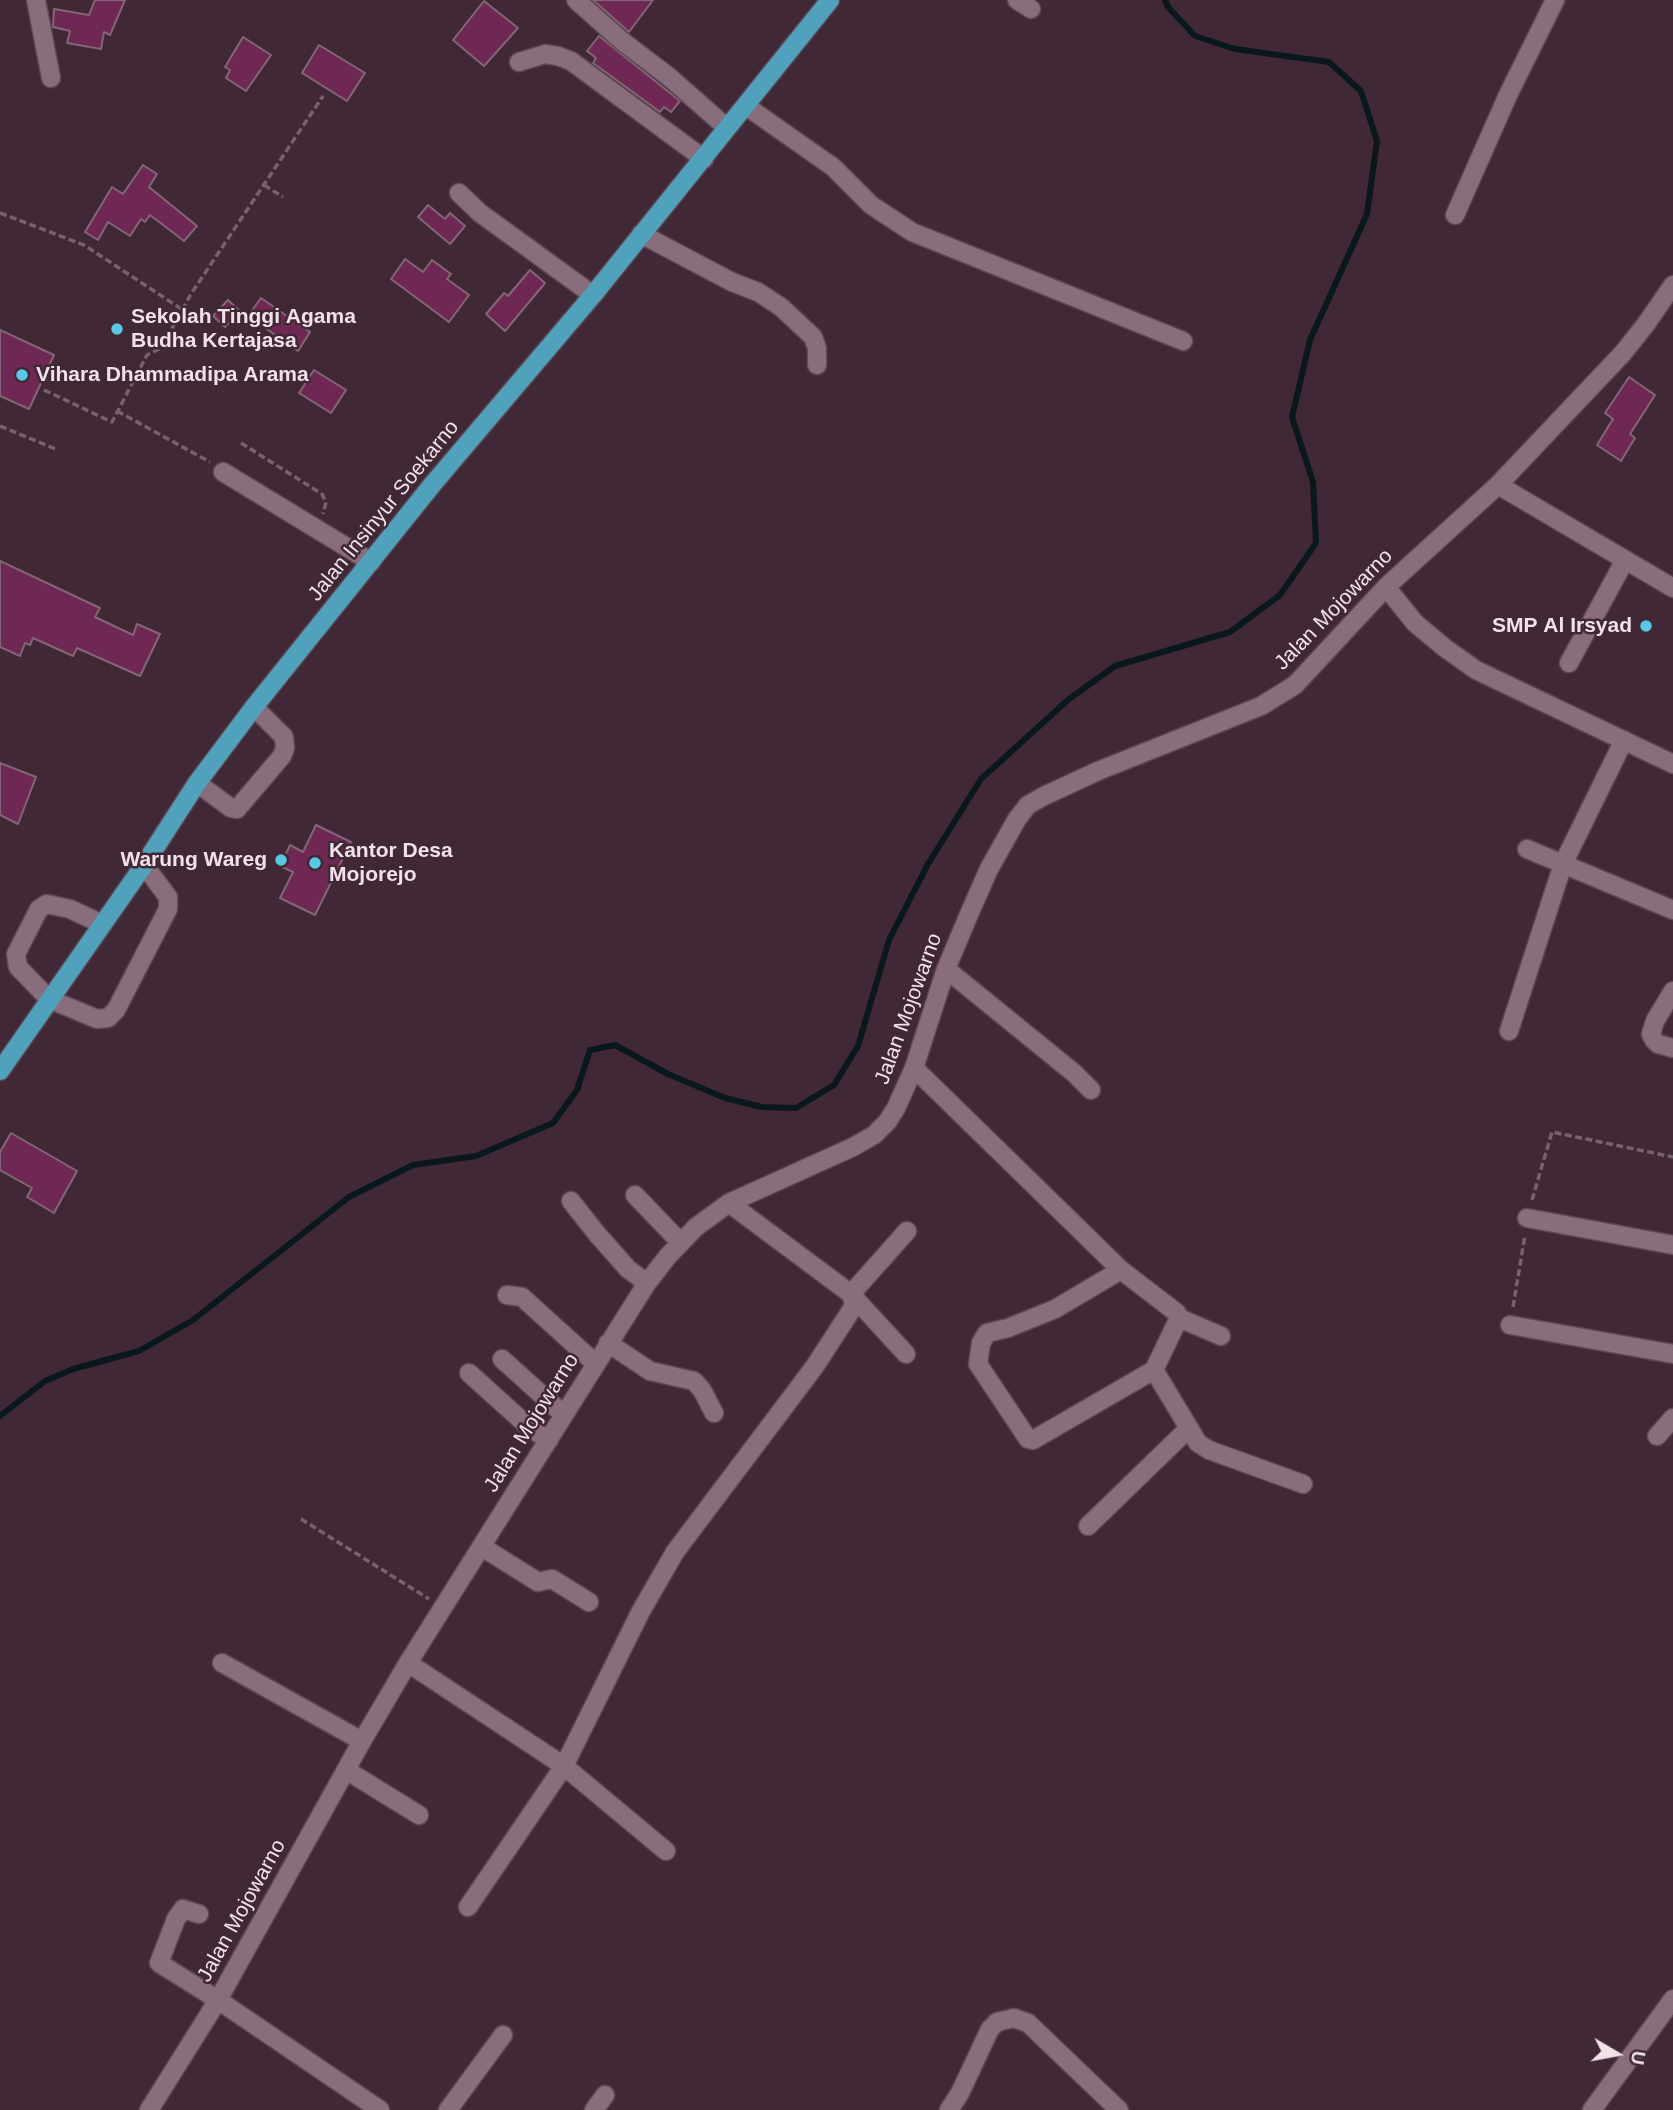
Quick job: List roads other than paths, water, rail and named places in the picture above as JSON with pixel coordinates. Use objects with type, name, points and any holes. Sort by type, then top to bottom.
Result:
[{"type":"main road","name":"Jalan Insinyur Soekarno","points":[[0,1071],[144,865],[197,783],[254,707],[432,485],[704,159],[726,127],[746,106],[830,0]]},
{"type":"street","points":[[36,0],[51,78]]},
{"type":"street","points":[[576,0],[726,127]]},
{"type":"street","points":[[1455,215],[1508,95],[1555,0]]},
{"type":"street","points":[[519,62],[545,54],[571,61],[704,159]]},
{"type":"street","points":[[746,106],[834,167],[871,205],[912,232],[1183,341]]},
{"type":"street","points":[[459,193],[480,213],[593,295]]},
{"type":"street","points":[[640,234],[720,276],[758,292],[780,307],[813,337],[817,348],[817,365]]},
{"type":"street","name":"Jalan Mojowarno","points":[[149,2110],[218,2000],[408,1663],[647,1283],[696,1227],[729,1203],[853,1147],[874,1135],[897,1108],[914,1068],[946,969],[989,869],[1009,830],[1028,805],[1098,771],[1261,706],[1281,695],[1313,667],[1385,587],[1498,485],[1623,353],[1673,285]]},
{"type":"street","points":[[223,472],[371,562]]},
{"type":"street","points":[[1498,485],[1673,588]]},
{"type":"street","points":[[1569,663],[1625,560]]},
{"type":"street","points":[[1385,587],[1415,622],[1476,670],[1673,764]]},
{"type":"street","points":[[197,783],[231,808],[237,809],[282,756],[285,748],[284,737],[254,707]]},
{"type":"street","points":[[1508,1031],[1563,864],[1624,740]]},
{"type":"street","points":[[1527,849],[1673,910]]},
{"type":"street","points":[[102,924],[70,909],[47,904],[38,909],[16,954],[18,967],[49,999],[97,1019],[108,1018],[116,1010],[169,909],[168,897],[144,865]]},
{"type":"street","points":[[946,969],[1074,1073],[1091,1090]]},
{"type":"street","points":[[1673,991],[1655,1021],[1651,1034],[1658,1044],[1673,1048]]},
{"type":"street","points":[[914,1068],[1121,1270],[1177,1313],[1179,1318],[1221,1336]]},
{"type":"street","points":[[635,1195],[681,1243]]},
{"type":"street","points":[[571,1201],[628,1269],[647,1283]]},
{"type":"street","points":[[729,1203],[851,1294],[906,1354]]},
{"type":"street","points":[[1527,1218],[1673,1245]]},
{"type":"street","points":[[468,1907],[564,1766],[641,1611],[675,1552],[815,1366],[852,1309],[851,1294],[907,1231]]},
{"type":"street","points":[[1121,1270],[1055,1309],[1008,1328],[987,1333],[981,1343],[978,1364],[1028,1439],[1033,1440],[1154,1370],[1179,1318]]},
{"type":"street","points":[[507,1295],[522,1297],[596,1364]]},
{"type":"street","points":[[1510,1325],[1673,1354]]},
{"type":"street","points":[[608,1343],[650,1371],[694,1381],[714,1413]]},
{"type":"street","points":[[502,1359],[564,1415]]},
{"type":"street","points":[[1154,1370],[1198,1443],[1209,1450],[1304,1484]]},
{"type":"street","points":[[469,1373],[530,1428],[549,1440]]},
{"type":"street","points":[[1657,1436],[1673,1418]]},
{"type":"street","points":[[1088,1526],[1188,1429]]},
{"type":"street","points":[[482,1546],[538,1582],[552,1579],[589,1602]]},
{"type":"street","points":[[222,1663],[362,1741]]},
{"type":"street","points":[[408,1663],[564,1766],[666,1851]]},
{"type":"street","points":[[346,1770],[419,1815]]},
{"type":"street","points":[[198,1914],[183,1909],[176,1919],[159,1963],[380,2110]]},
{"type":"street","points":[[1592,2110],[1673,1999]]},
{"type":"street","points":[[949,2110],[960,2093],[990,2029],[997,2022],[1014,2018],[1028,2023],[1117,2109]]},
{"type":"street","points":[[447,2110],[503,2035]]},
{"type":"street","points":[[594,2110],[605,2095]]},
{"type":"waterway","points":[[0,1416],[45,1381],[73,1369],[139,1351],[193,1320],[349,1197],[413,1165],[476,1156],[553,1123],[577,1090],[590,1050],[615,1045],[668,1074],[725,1098],[762,1107],[796,1108],[834,1085],[858,1046],[889,940],[928,864],[981,779],[1069,699],[1115,666],[1230,632],[1280,595],[1316,543],[1313,482],[1292,417],[1310,340],[1367,214],[1377,141],[1361,91],[1329,62],[1235,49],[1195,36],[1168,7],[1165,0]]},
{"type":"place","name":"Sekolah Tinggi Agama Budha Kertajasa","points":[[117,329]]},
{"type":"place","name":"Vihara Dhammadipa Arama","points":[[22,375]]},
{"type":"place","name":"SMP Al Irsyad","points":[[1646,626]]},
{"type":"place","name":"Warung Wareg","points":[[281,860]]},
{"type":"place","name":"Kantor Desa Mojorejo","points":[[315,863]]}]
